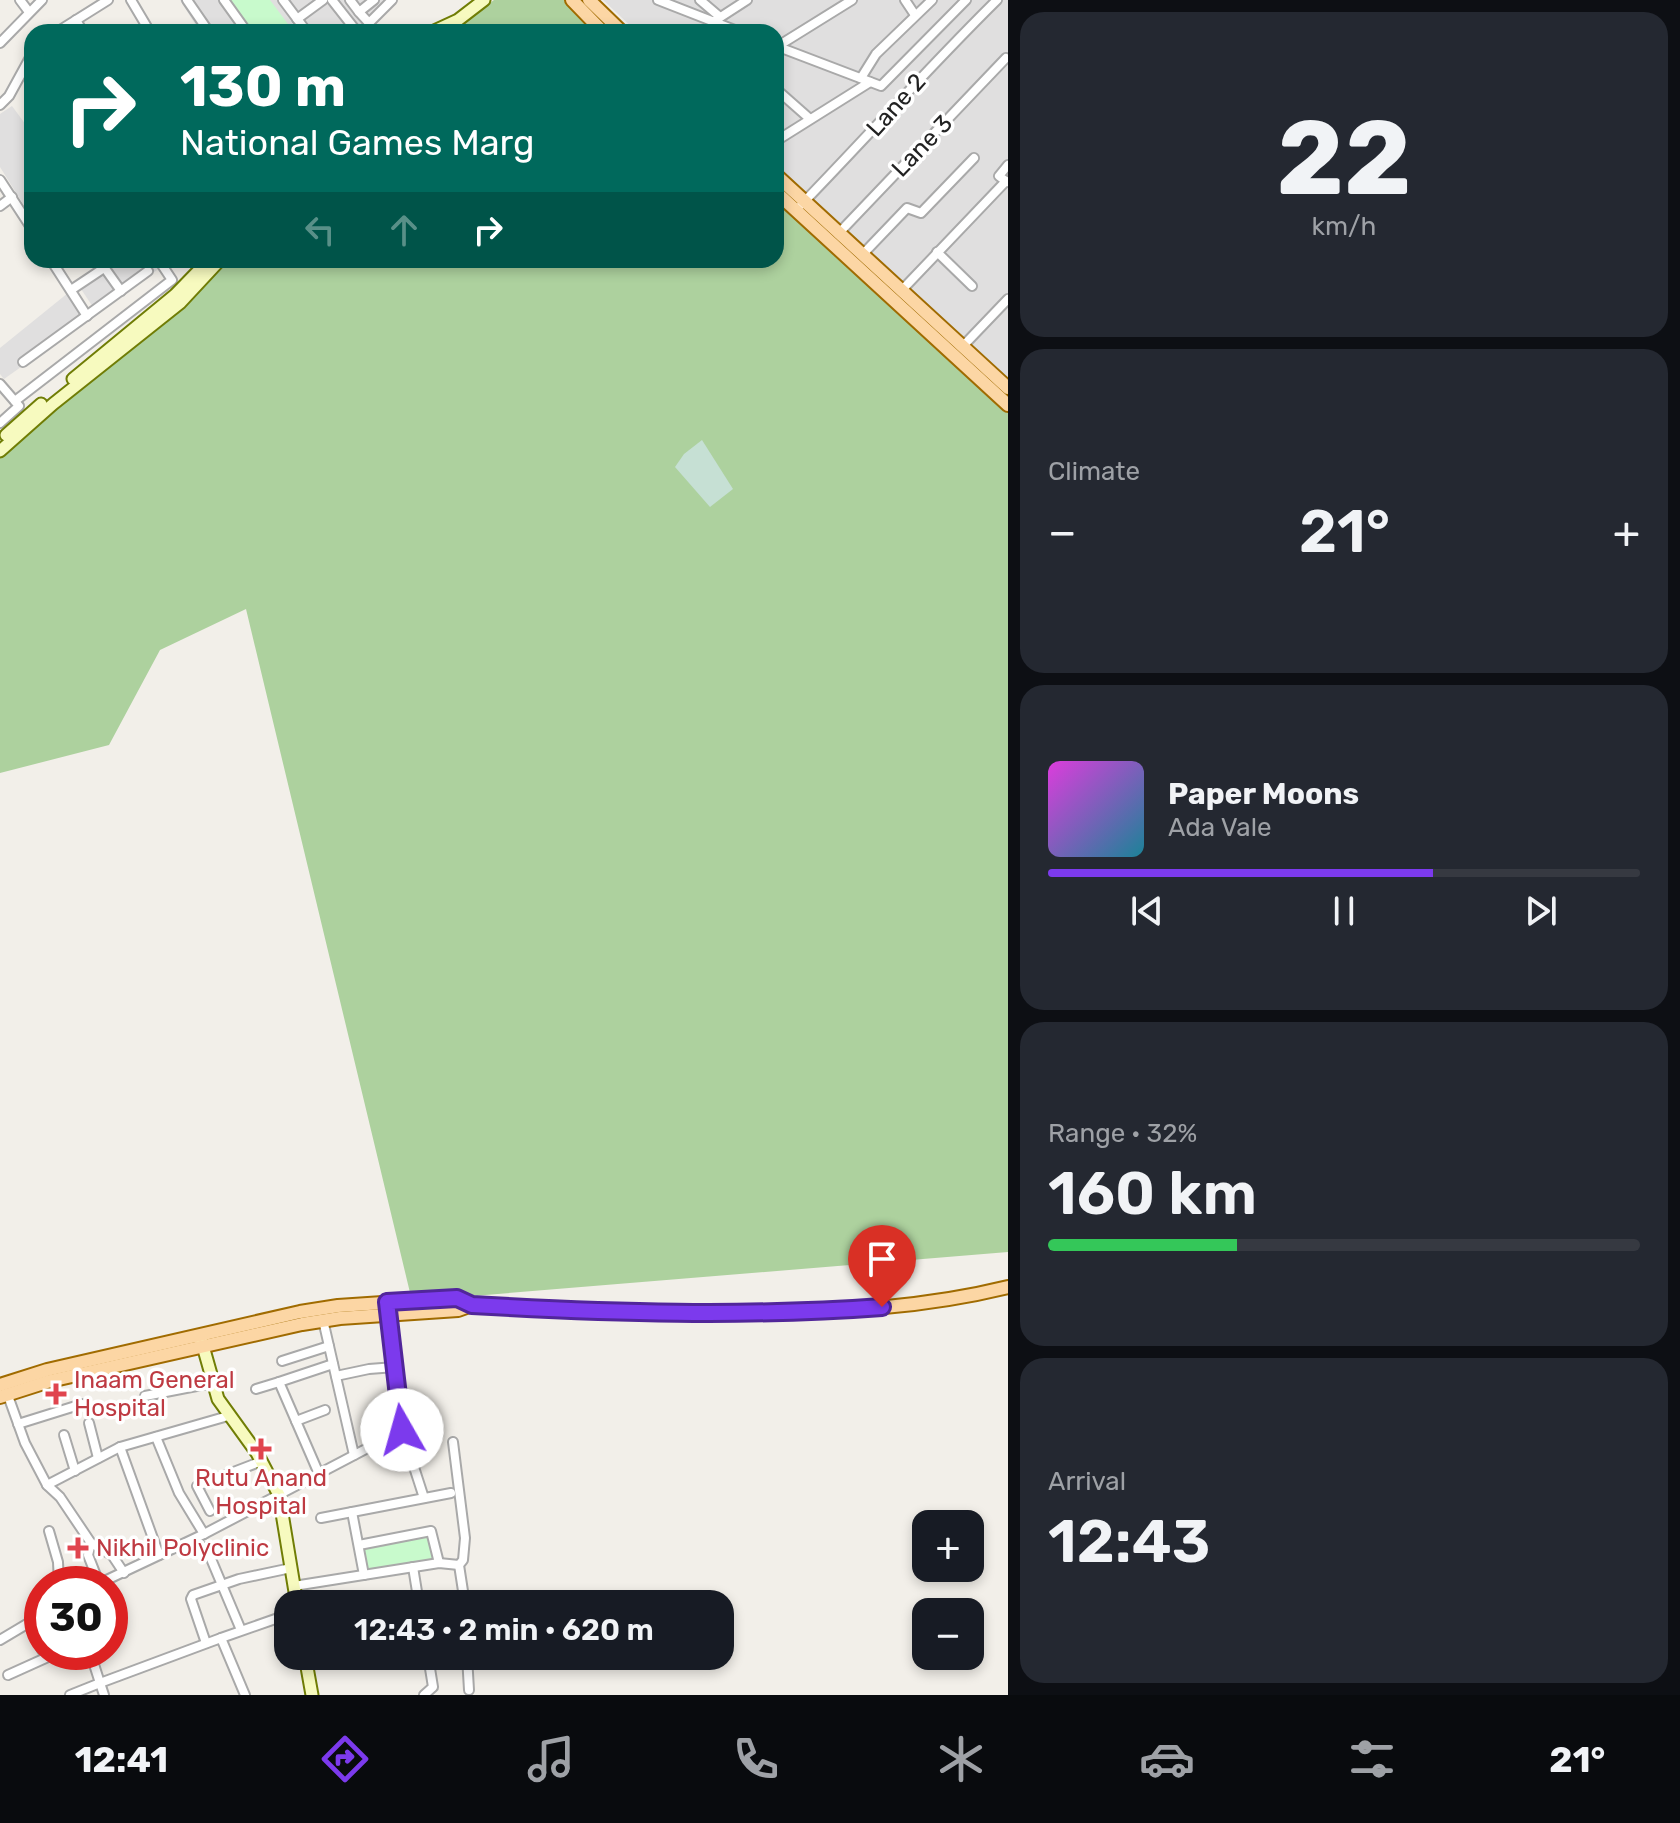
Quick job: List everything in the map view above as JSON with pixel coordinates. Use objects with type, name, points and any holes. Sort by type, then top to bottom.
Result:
[{"type":"main road","points":[[572,0],[595,24]]},
{"type":"main road","points":[[589,0],[614,24]]},
{"type":"main road","points":[[784,186],[800,207],[1008,405]]},
{"type":"main road","points":[[784,197],[838,234],[1008,388]]},
{"type":"main road","points":[[3,1390],[322,1314],[388,1308],[458,1310],[472,1305],[639,1314],[805,1312],[932,1302],[1008,1287]]},
{"type":"street","points":[[20,0],[29,12]]},
{"type":"street","points":[[0,43],[42,0]]},
{"type":"street","points":[[70,24],[108,0]]},
{"type":"street","points":[[131,0],[145,24]]},
{"type":"street","points":[[187,0],[204,24]]},
{"type":"street","points":[[224,0],[241,24]]},
{"type":"street","points":[[297,19],[323,0]]},
{"type":"street","points":[[332,0],[351,24]]},
{"type":"street","points":[[350,0],[369,23],[392,0]]},
{"type":"street","points":[[359,12],[374,0]]},
{"type":"street","points":[[449,24],[484,0]]},
{"type":"street","points":[[460,24],[494,0]]},
{"type":"street","points":[[658,0],[724,24]]},
{"type":"street","points":[[700,0],[716,20]]},
{"type":"street","points":[[716,20],[747,0]]},
{"type":"street","points":[[784,42],[852,0]]},
{"type":"street","points":[[905,0],[915,15]]},
{"type":"street","points":[[784,136],[866,80],[876,54],[932,0]]},
{"type":"street","points":[[784,49],[881,86],[966,0]]},
{"type":"street","name":"Lane 2","points":[[800,207],[938,58],[997,0]]},
{"type":"street","points":[[287,1],[301,24]]},
{"type":"street","points":[[76,20],[78,24]]},
{"type":"street","name":"Lane 3","points":[[838,234],[1006,58]]},
{"type":"street","points":[[0,105],[9,96],[24,69]]},
{"type":"street","points":[[784,96],[810,119]]},
{"type":"street","points":[[862,255],[907,208],[921,213],[974,158]]},
{"type":"street","points":[[901,291],[1007,182],[999,176],[1008,165]]},
{"type":"street","points":[[0,180],[24,216]]},
{"type":"street","points":[[0,206],[12,197]]},
{"type":"street","points":[[937,252],[972,286]]},
{"type":"street","points":[[56,268],[87,316]]},
{"type":"street","points":[[71,290],[97,268]]},
{"type":"street","points":[[105,268],[121,291]]},
{"type":"street","points":[[15,401],[172,280],[164,268]]},
{"type":"street","points":[[0,441],[175,295],[201,268]]},
{"type":"street","points":[[0,451],[53,404],[180,303],[213,268]]},
{"type":"street","points":[[23,362],[148,271]]},
{"type":"street","points":[[963,346],[1008,300]]},
{"type":"street","points":[[0,423],[18,408],[2,389]]},
{"type":"street","points":[[388,1308],[402,1430],[424,1498]]},
{"type":"street","points":[[322,1314],[354,1455]]},
{"type":"street","points":[[201,1341],[218,1399],[262,1461],[279,1495],[295,1590]]},
{"type":"street","points":[[282,1361],[329,1346]]},
{"type":"street","points":[[256,1389],[333,1364]]},
{"type":"street","points":[[336,1376],[395,1367]]},
{"type":"street","points":[[279,1382],[319,1474]]},
{"type":"street","points":[[145,1396],[212,1383]]},
{"type":"street","points":[[3,1390],[47,1485],[60,1497],[91,1543],[112,1555],[119,1566]]},
{"type":"street","points":[[18,1424],[82,1404]]},
{"type":"street","points":[[296,1421],[325,1410]]},
{"type":"street","points":[[47,1485],[120,1447],[228,1416]]},
{"type":"street","points":[[89,1423],[98,1458]]},
{"type":"street","points":[[128,1571],[402,1430]]},
{"type":"street","points":[[64,1435],[75,1471]]},
{"type":"street","points":[[156,1437],[182,1498],[204,1534]]},
{"type":"street","points":[[453,1442],[465,1538],[463,1560],[459,1565],[463,1590]]},
{"type":"street","points":[[120,1447],[159,1555]]},
{"type":"street","points":[[210,1511],[197,1486],[262,1461]]},
{"type":"street","points":[[182,1498],[200,1492]]},
{"type":"street","points":[[321,1518],[451,1493]]},
{"type":"street","points":[[352,1512],[364,1575]]},
{"type":"street","points":[[49,1531],[58,1566]]},
{"type":"street","points":[[359,1545],[431,1531],[439,1563]]},
{"type":"street","points":[[91,1543],[88,1555],[92,1566]]},
{"type":"street","points":[[206,1547],[241,1630]]},
{"type":"street","points":[[294,1586],[439,1563],[459,1565]]},
{"type":"street","points":[[413,1567],[417,1590]]},
{"type":"street","points":[[206,1643],[191,1599],[199,1592],[222,1584],[291,1568]]},
{"type":"street","points":[[70,1695],[274,1619]]},
{"type":"street","points":[[0,1640],[24,1626]]},
{"type":"street","points":[[221,1638],[245,1695]]},
{"type":"street","points":[[8,1675],[24,1665]]},
{"type":"street","points":[[96,1670],[104,1695]]},
{"type":"street","points":[[308,1670],[312,1695]]},
{"type":"street","points":[[424,1695],[433,1687],[430,1670]]},
{"type":"street","points":[[468,1670],[469,1690]]},
{"type":"shaded area","points":[[180,0],[387,0],[362,24],[195,24]]},
{"type":"shaded area","points":[[603,0],[1008,0],[1008,387],[784,174],[784,24],[628,24]]},
{"type":"shaded area","points":[[12,106],[24,122],[24,206],[0,167],[0,114]]},
{"type":"shaded area","points":[[97,268],[160,268],[97,313],[77,283]]},
{"type":"shaded area","points":[[68,293],[86,321],[4,379],[0,374],[0,348]]},
{"type":"green space","points":[[228,0],[270,0],[288,24],[245,24]]},
{"type":"green space","points":[[494,0],[575,0],[602,24],[458,24]]},
{"type":"green space","points":[[784,184],[1008,381],[1008,1252],[412,1301],[246,609],[160,650],[109,745],[0,773],[0,450],[194,268],[784,268]]},
{"type":"green space","points":[[702,440],[733,489],[710,507],[675,467],[684,454]]},
{"type":"green space","points":[[431,1531],[439,1563],[364,1575],[359,1545]]},
{"type":"place","name":"Inaam General Hospital","points":[[56,1394]]},
{"type":"place","name":"Rutu Anand Hospital","points":[[261,1449]]},
{"type":"place","name":"Nikhil Polyclinic","points":[[78,1548]]},
{"type":"route","points":[[402,1430],[387,1302],[457,1298],[472,1305],[623,1314],[805,1312],[882,1307]]}]
